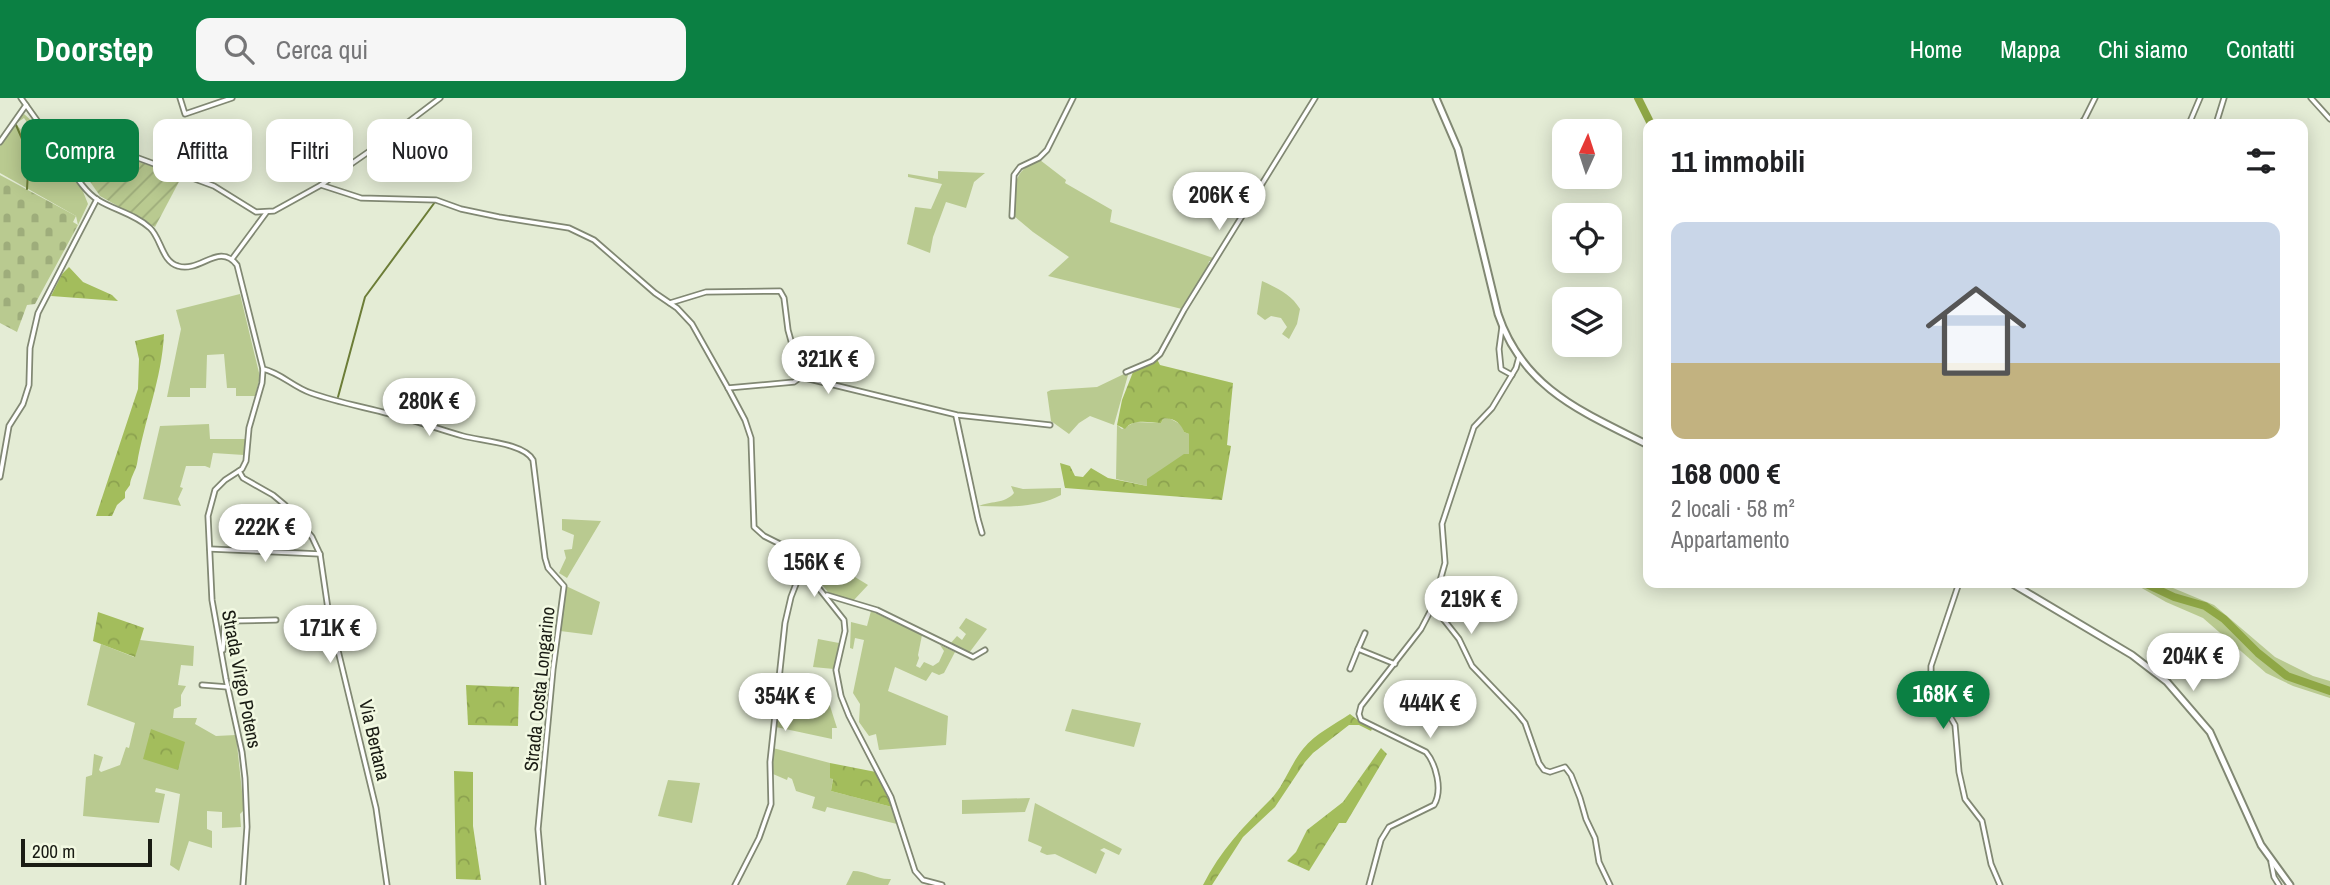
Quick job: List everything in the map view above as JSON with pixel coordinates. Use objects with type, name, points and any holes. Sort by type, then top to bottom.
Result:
[{"type":"main road","points":[[1436,98],[1458,149],[1502,325],[1518,357],[1535,377],[1559,397],[1643,442]]},
{"type":"main road","points":[[2019,588],[2132,655],[2167,682],[2210,732],[2249,821],[2271,862],[2290,885]]},
{"type":"street","points":[[23,98],[36,119]]},
{"type":"street","points":[[180,98],[185,114],[232,98]]},
{"type":"street","points":[[139,158],[214,186],[246,207],[265,213],[274,211],[321,185],[440,98]]},
{"type":"street","points":[[1012,216],[1014,174],[1020,167],[1039,158],[1047,150],[1073,98]]},
{"type":"street","points":[[1126,372],[1152,361],[1160,354],[1184,310],[1315,98]]},
{"type":"street","points":[[2084,119],[2095,98]]},
{"type":"street","points":[[2191,119],[2200,98]]},
{"type":"street","points":[[2218,119],[2224,98]]},
{"type":"street","points":[[2314,99],[2330,119]]},
{"type":"street","points":[[0,142],[26,105]]},
{"type":"street","points":[[81,182],[97,199],[151,229],[168,260],[176,266],[198,264],[215,256],[232,259],[237,265],[263,369],[260,394],[248,428],[246,461],[239,471]]},
{"type":"street","points":[[321,185],[361,198],[426,199],[499,217],[569,228],[594,240],[692,324],[745,420],[751,438],[754,527],[764,536],[786,547],[844,620],[845,631],[836,670],[844,705],[891,797],[915,871],[923,880],[942,885]]},
{"type":"street","points":[[0,477],[9,426],[23,404],[29,384],[32,332],[38,313],[97,199]]},
{"type":"street","points":[[232,259],[265,213]]},
{"type":"street","points":[[670,303],[706,292],[780,292],[784,298],[788,330],[801,377]]},
{"type":"street","points":[[1502,325],[1500,364],[1502,369],[1512,374]]},
{"type":"street","points":[[1369,885],[1381,840],[1389,827],[1434,805],[1438,791],[1433,760],[1426,751],[1361,720],[1361,706],[1421,629],[1433,606],[1445,563],[1442,524],[1474,427],[1492,408],[1512,374],[1518,357]]},
{"type":"street","name":"Strada Costa Longarino","points":[[263,369],[312,394],[514,447],[530,455],[533,460],[545,558],[548,568],[564,586],[537,836],[543,885]]},
{"type":"street","points":[[728,388],[794,382],[801,377],[956,415],[1050,425]]},
{"type":"street","points":[[956,415],[982,533]]},
{"type":"street","name":"Strada Virgo Potens","points":[[239,471],[215,490],[208,516],[211,592],[245,778],[247,827],[243,885]]},
{"type":"street","name":"Via Bertana","points":[[239,471],[243,478],[285,505],[312,537],[320,554],[328,609],[376,808],[387,885]]},
{"type":"street","points":[[210,550],[320,554]]},
{"type":"street","points":[[735,885],[759,838],[771,804],[772,738],[785,624],[791,597],[803,566]]},
{"type":"street","points":[[1957,588],[1931,666],[1931,678],[1955,724],[1961,788],[1965,799],[1982,821],[1991,864],[2000,885]]},
{"type":"street","points":[[825,594],[877,610],[973,657],[985,650]]},
{"type":"street","points":[[1433,606],[1459,639],[1472,666],[1525,723],[1539,763],[1550,772],[1564,767],[1571,775],[1595,838],[1609,885]]},
{"type":"street","points":[[222,654],[227,622],[276,620]]},
{"type":"street","points":[[1350,669],[1365,633]]},
{"type":"street","points":[[1358,649],[1395,664]]},
{"type":"street","points":[[202,685],[228,687]]},
{"type":"street","points":[[2271,862],[2279,885]]},
{"type":"green space","points":[[24,114],[30,119],[24,118],[18,122],[18,118]]},
{"type":"green space","points":[[17,125],[21,130],[21,182],[77,182],[88,204],[78,225],[76,216],[0,173],[0,146]]},
{"type":"green space","points":[[1040,160],[1066,180],[1065,183],[1112,210],[1110,222],[1216,259],[1214,262],[1209,261],[1182,309],[1048,276],[1069,257],[1014,216],[1017,179],[1024,169]]},
{"type":"green space","points":[[139,162],[153,167],[153,182],[179,182],[155,227],[100,196],[90,182],[139,182]]},
{"type":"green space","points":[[938,171],[985,173],[974,182],[966,208],[946,202],[930,253],[907,244],[915,207],[931,209],[942,184],[908,177],[908,174],[938,179]]},
{"type":"green space","points":[[0,175],[76,216],[73,222],[78,225],[35,304],[27,305],[17,332],[0,323]]},
{"type":"green space","points":[[69,267],[83,282],[112,295],[118,301],[51,296],[62,274]]},
{"type":"green space","points":[[1262,281],[1288,295],[1300,309],[1297,324],[1289,339],[1282,334],[1287,327],[1281,318],[1271,316],[1265,320],[1257,314]]},
{"type":"green space","points":[[240,294],[260,377],[255,396],[236,396],[236,388],[227,388],[224,354],[207,355],[206,388],[190,388],[190,397],[167,397],[181,329],[176,310]]},
{"type":"green space","points":[[164,334],[156,384],[130,485],[125,492],[125,498],[117,505],[112,516],[96,516],[138,389],[139,359],[135,341]]},
{"type":"green space","points":[[1157,359],[1160,365],[1233,383],[1227,445],[1231,446],[1222,500],[1065,488],[1060,463],[1070,466],[1075,476],[1083,477],[1091,468],[1108,478],[1147,486],[1147,479],[1184,454],[1189,454],[1189,434],[1173,420],[1163,419],[1161,423],[1137,422],[1125,429],[1117,425],[1122,400],[1133,372]]},
{"type":"green space","points":[[1124,374],[1128,375],[1114,425],[1090,416],[1069,434],[1051,421],[1047,392],[1097,387]]},
{"type":"green space","points":[[1169,418],[1182,425],[1184,432],[1189,434],[1190,454],[1147,486],[1116,479],[1117,425],[1122,429],[1135,422],[1161,423],[1163,419]]},
{"type":"green space","points":[[209,424],[210,439],[246,439],[244,455],[213,453],[210,468],[186,466],[180,487],[183,488],[178,499],[181,506],[143,499],[160,426]]},
{"type":"green space","points":[[1011,486],[1023,489],[1061,488],[1061,495],[1032,504],[979,506],[1010,497],[1014,493]]},
{"type":"green space","points":[[562,519],[601,521],[567,578],[559,573],[566,558],[564,550],[572,549],[574,535],[562,530]]},
{"type":"green space","points":[[837,566],[868,585],[853,601],[828,592],[814,575]]},
{"type":"green space","points":[[566,586],[600,602],[592,635],[560,631]]},
{"type":"green space","points":[[2142,588],[2173,588],[2214,605],[2275,657],[2313,676],[2330,681],[2330,698],[2293,686],[2266,673],[2203,618]]},
{"type":"green space","points":[[871,611],[922,635],[916,666],[920,668],[924,662],[933,666],[939,662],[944,651],[940,645],[955,652],[944,673],[939,675],[932,672],[926,681],[895,667],[888,691],[948,716],[946,745],[879,750],[876,734],[869,736],[859,722],[860,704],[853,693],[864,640],[855,638],[853,649],[850,648],[851,622],[867,626]]},
{"type":"green space","points":[[98,612],[144,628],[135,657],[93,641]]},
{"type":"green space","points":[[966,618],[987,629],[969,653],[950,644],[957,636],[962,640],[966,634],[959,628]]},
{"type":"green space","points":[[818,639],[839,643],[834,669],[813,667]]},
{"type":"green space","points":[[140,640],[194,646],[193,666],[181,665],[178,685],[186,686],[181,695],[181,706],[174,709],[173,718],[197,718],[195,724],[216,736],[236,735],[244,810],[240,814],[241,827],[222,828],[222,812],[207,811],[207,829],[212,831],[212,848],[189,841],[179,871],[170,865],[180,794],[156,788],[155,792],[165,794],[159,823],[83,816],[86,777],[92,775],[94,754],[103,757],[99,770],[101,772],[120,765],[126,747],[129,748],[135,723],[87,705],[101,644],[134,657]]},
{"type":"green space","points":[[466,685],[519,687],[518,726],[468,725]]},
{"type":"green space","points":[[810,685],[824,687],[837,728],[832,728],[832,739],[776,727],[779,710],[807,718]]},
{"type":"green space","points":[[1072,709],[1141,723],[1134,747],[1065,731]]},
{"type":"green space","points":[[1350,714],[1372,729],[1371,731],[1359,725],[1349,725],[1313,753],[1275,807],[1243,837],[1212,885],[1203,885],[1233,840],[1275,794],[1308,743]]},
{"type":"green space","points":[[151,729],[185,742],[178,770],[143,759]]},
{"type":"green space","points":[[773,748],[830,763],[830,777],[833,778],[831,791],[892,807],[897,824],[827,807],[825,812],[812,808],[815,797],[796,791],[792,779],[788,777],[787,780],[773,774]]},
{"type":"green space","points":[[1381,748],[1387,754],[1346,823],[1339,823],[1309,871],[1287,861],[1296,852],[1307,830],[1343,802]]},
{"type":"green space","points":[[830,763],[876,772],[892,807],[831,791],[833,779],[830,778]]},
{"type":"green space","points":[[454,771],[473,772],[473,826],[481,880],[456,879]]},
{"type":"green space","points":[[668,780],[700,783],[692,823],[658,816]]},
{"type":"green space","points":[[1030,798],[1025,812],[962,814],[962,800]]},
{"type":"green space","points":[[1035,803],[1122,849],[1119,855],[1104,848],[1100,850],[1105,853],[1096,874],[1055,854],[1040,852],[1042,847],[1028,841]]},
{"type":"green space","points":[[853,871],[891,879],[888,885],[846,885]]},
{"type":"waterway","points":[[1638,98],[1648,119]]},
{"type":"waterway","points":[[16,125],[29,155],[27,189]]},
{"type":"waterway","points":[[338,397],[365,297],[435,202]]},
{"type":"waterway","points":[[2155,588],[2205,606],[2224,619],[2258,653],[2287,676],[2330,691]]}]
